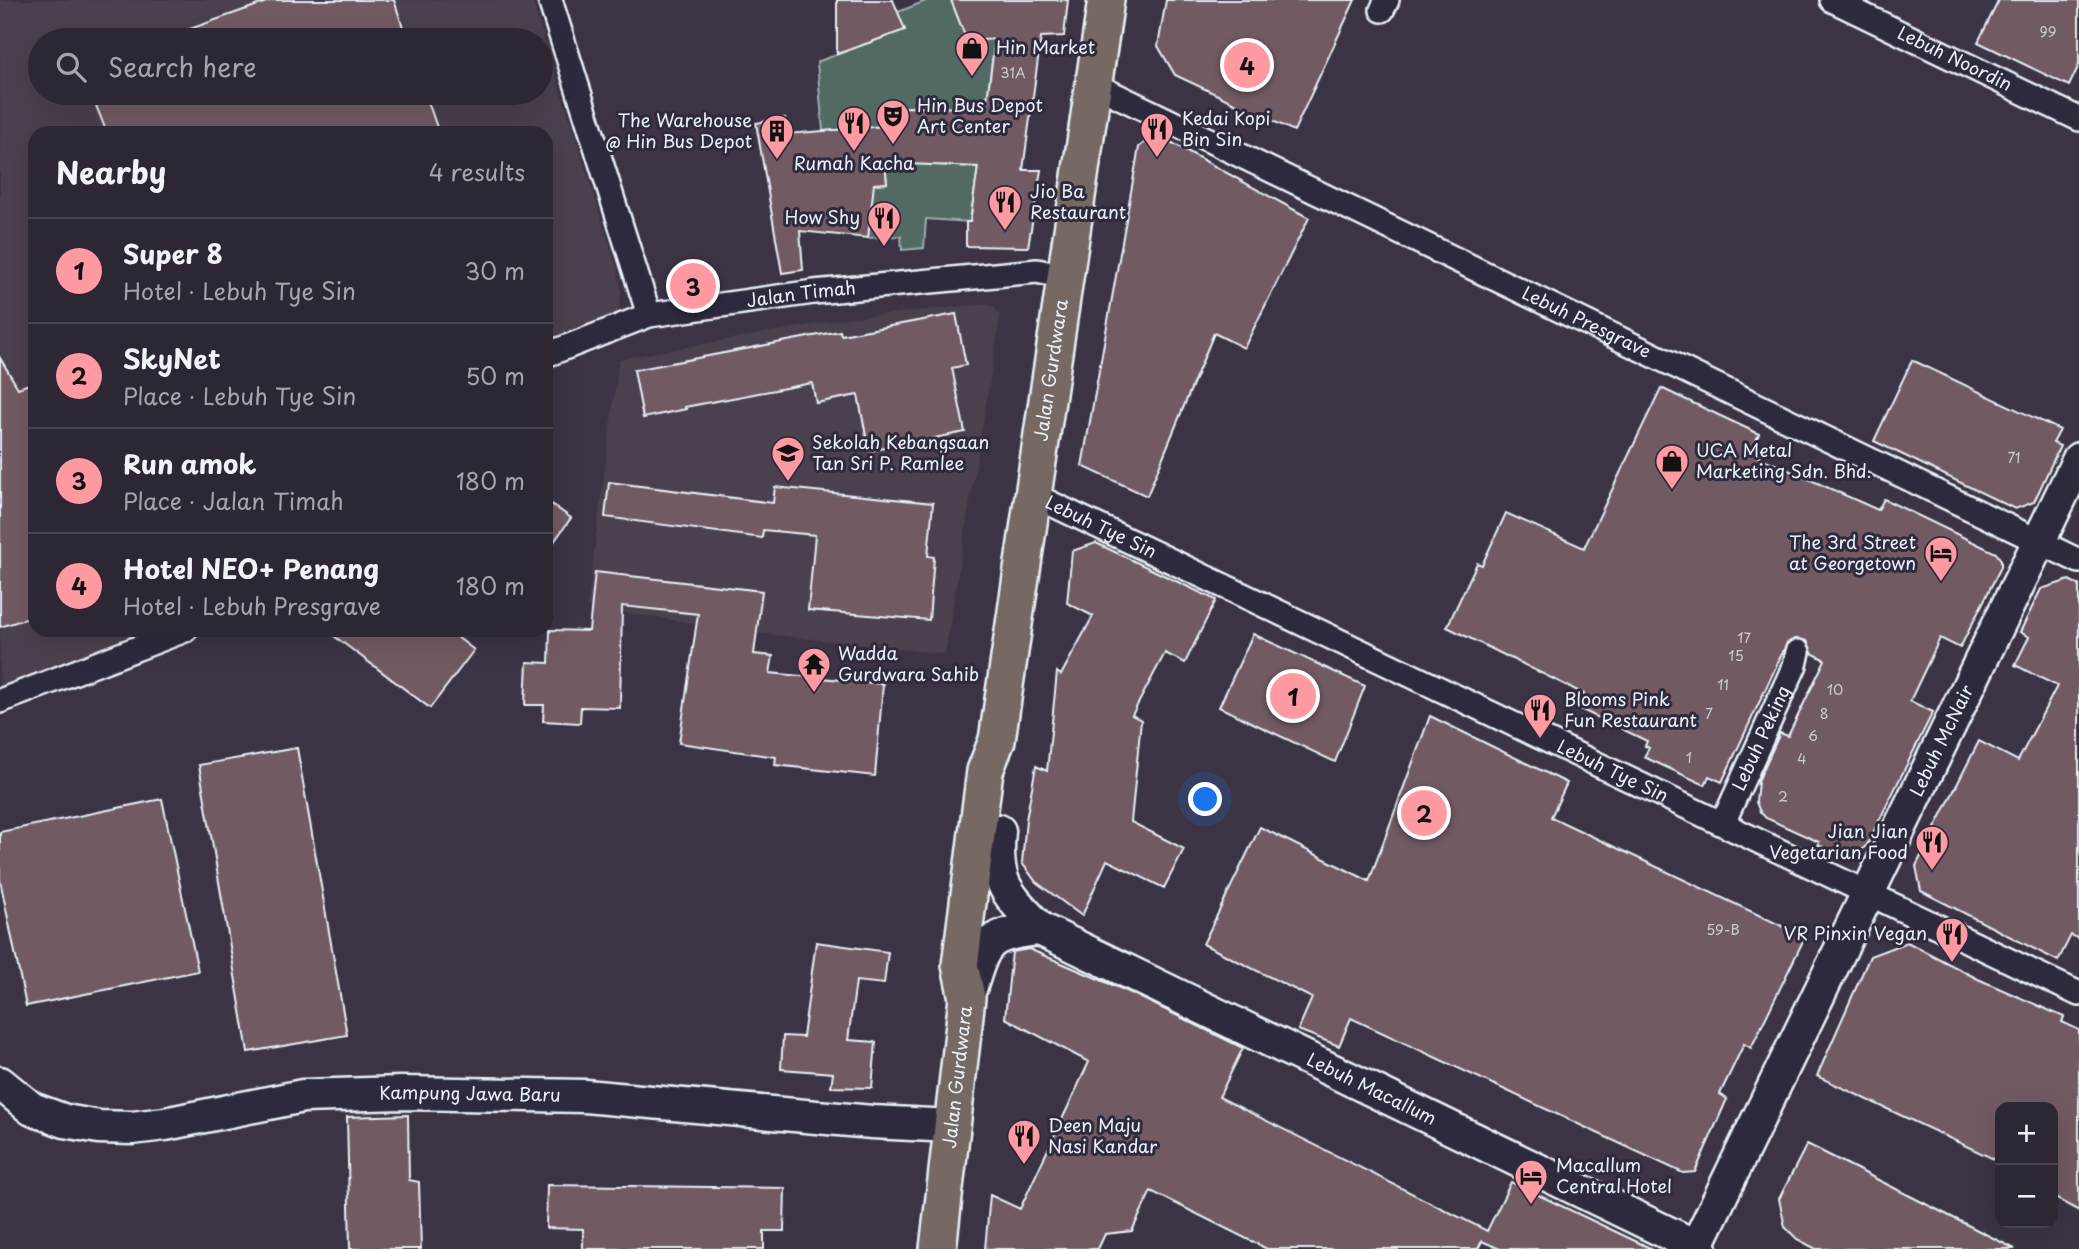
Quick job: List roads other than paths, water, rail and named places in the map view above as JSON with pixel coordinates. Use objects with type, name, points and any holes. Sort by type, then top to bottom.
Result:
[{"type":"main road","name":"Jalan Gurdwara","points":[[938,1249],[967,998],[960,965],[985,771],[997,740],[1106,0]]},
{"type":"main road","name":"Jalan Gurdwara","points":[[997,740],[1005,771],[999,831]]},
{"type":"street","points":[[550,0],[649,315]]},
{"type":"street","name":"Lebuh Noordin","points":[[1832,0],[2079,119]]},
{"type":"street","name":"Lebuh Presgrave","points":[[1093,84],[2079,561]]},
{"type":"street","name":"Jalan Timah","points":[[553,352],[649,315],[814,292],[1037,271],[1065,277]]},
{"type":"street","name":"Lebuh McNair","points":[[1697,1248],[2079,459]]},
{"type":"street","name":"Lebuh Tye Sin","points":[[1033,495],[2079,994]]},
{"type":"street","points":[[0,701],[167,637]]},
{"type":"street","name":"Lebuh Peking","points":[[1723,823],[1795,665],[1798,652]]},
{"type":"street","name":"Lebuh Macallum","points":[[999,831],[996,858],[1001,879],[1010,897],[1040,929],[1697,1248]]},
{"type":"street","points":[[967,998],[983,953],[991,941],[1005,933],[1040,929]]},
{"type":"street","name":"Kampung Jawa Baru","points":[[0,1083],[32,1109],[65,1121],[99,1127],[132,1128],[165,1124],[303,1096],[401,1093],[584,1096],[872,1122],[952,1126]]},
{"type":"place","name":"Hotel NEO+ Penang","points":[[1247,65]]},
{"type":"place","name":"Hin Market","points":[[972,78]]},
{"type":"place","name":"Hin Bus Depot Art Center","points":[[893,146]]},
{"type":"place","name":"Rumah Kacha","points":[[854,153]]},
{"type":"place","name":"Kedai Kopi Bin Sin","points":[[1157,159]]},
{"type":"place","name":"The Warehouse @ Hin Bus Depot","points":[[777,161]]},
{"type":"place","name":"Jio Ba Restaurant","points":[[1005,232]]},
{"type":"place","name":"How Shy","points":[[884,248]]},
{"type":"place","name":"Run amok","points":[[693,286]]},
{"type":"place","name":"Sekolah Kebangsaan Tan Sri P. Ramlee","points":[[788,483]]},
{"type":"place","name":"UCA Metal Marketing Sdn. Bhd.","points":[[1672,491]]},
{"type":"place","name":"The 3rd Street at Georgetown","points":[[1941,583]]},
{"type":"place","name":"Wadda Gurdwara Sahib","points":[[814,694]]},
{"type":"place","name":"Super 8","points":[[1293,696]]},
{"type":"place","name":"Blooms Pink Fun Restaurant","points":[[1540,740]]},
{"type":"place","name":"SkyNet","points":[[1424,813]]},
{"type":"place","name":"Jian Jian Vegetarian Food","points":[[1932,872]]},
{"type":"place","name":"VR Pinxin Vegan","points":[[1952,964]]},
{"type":"place","name":"Deen Maju Nasi Kandar","points":[[1024,1166]]},
{"type":"place","name":"Macallum Central Hotel","points":[[1531,1206]]}]
